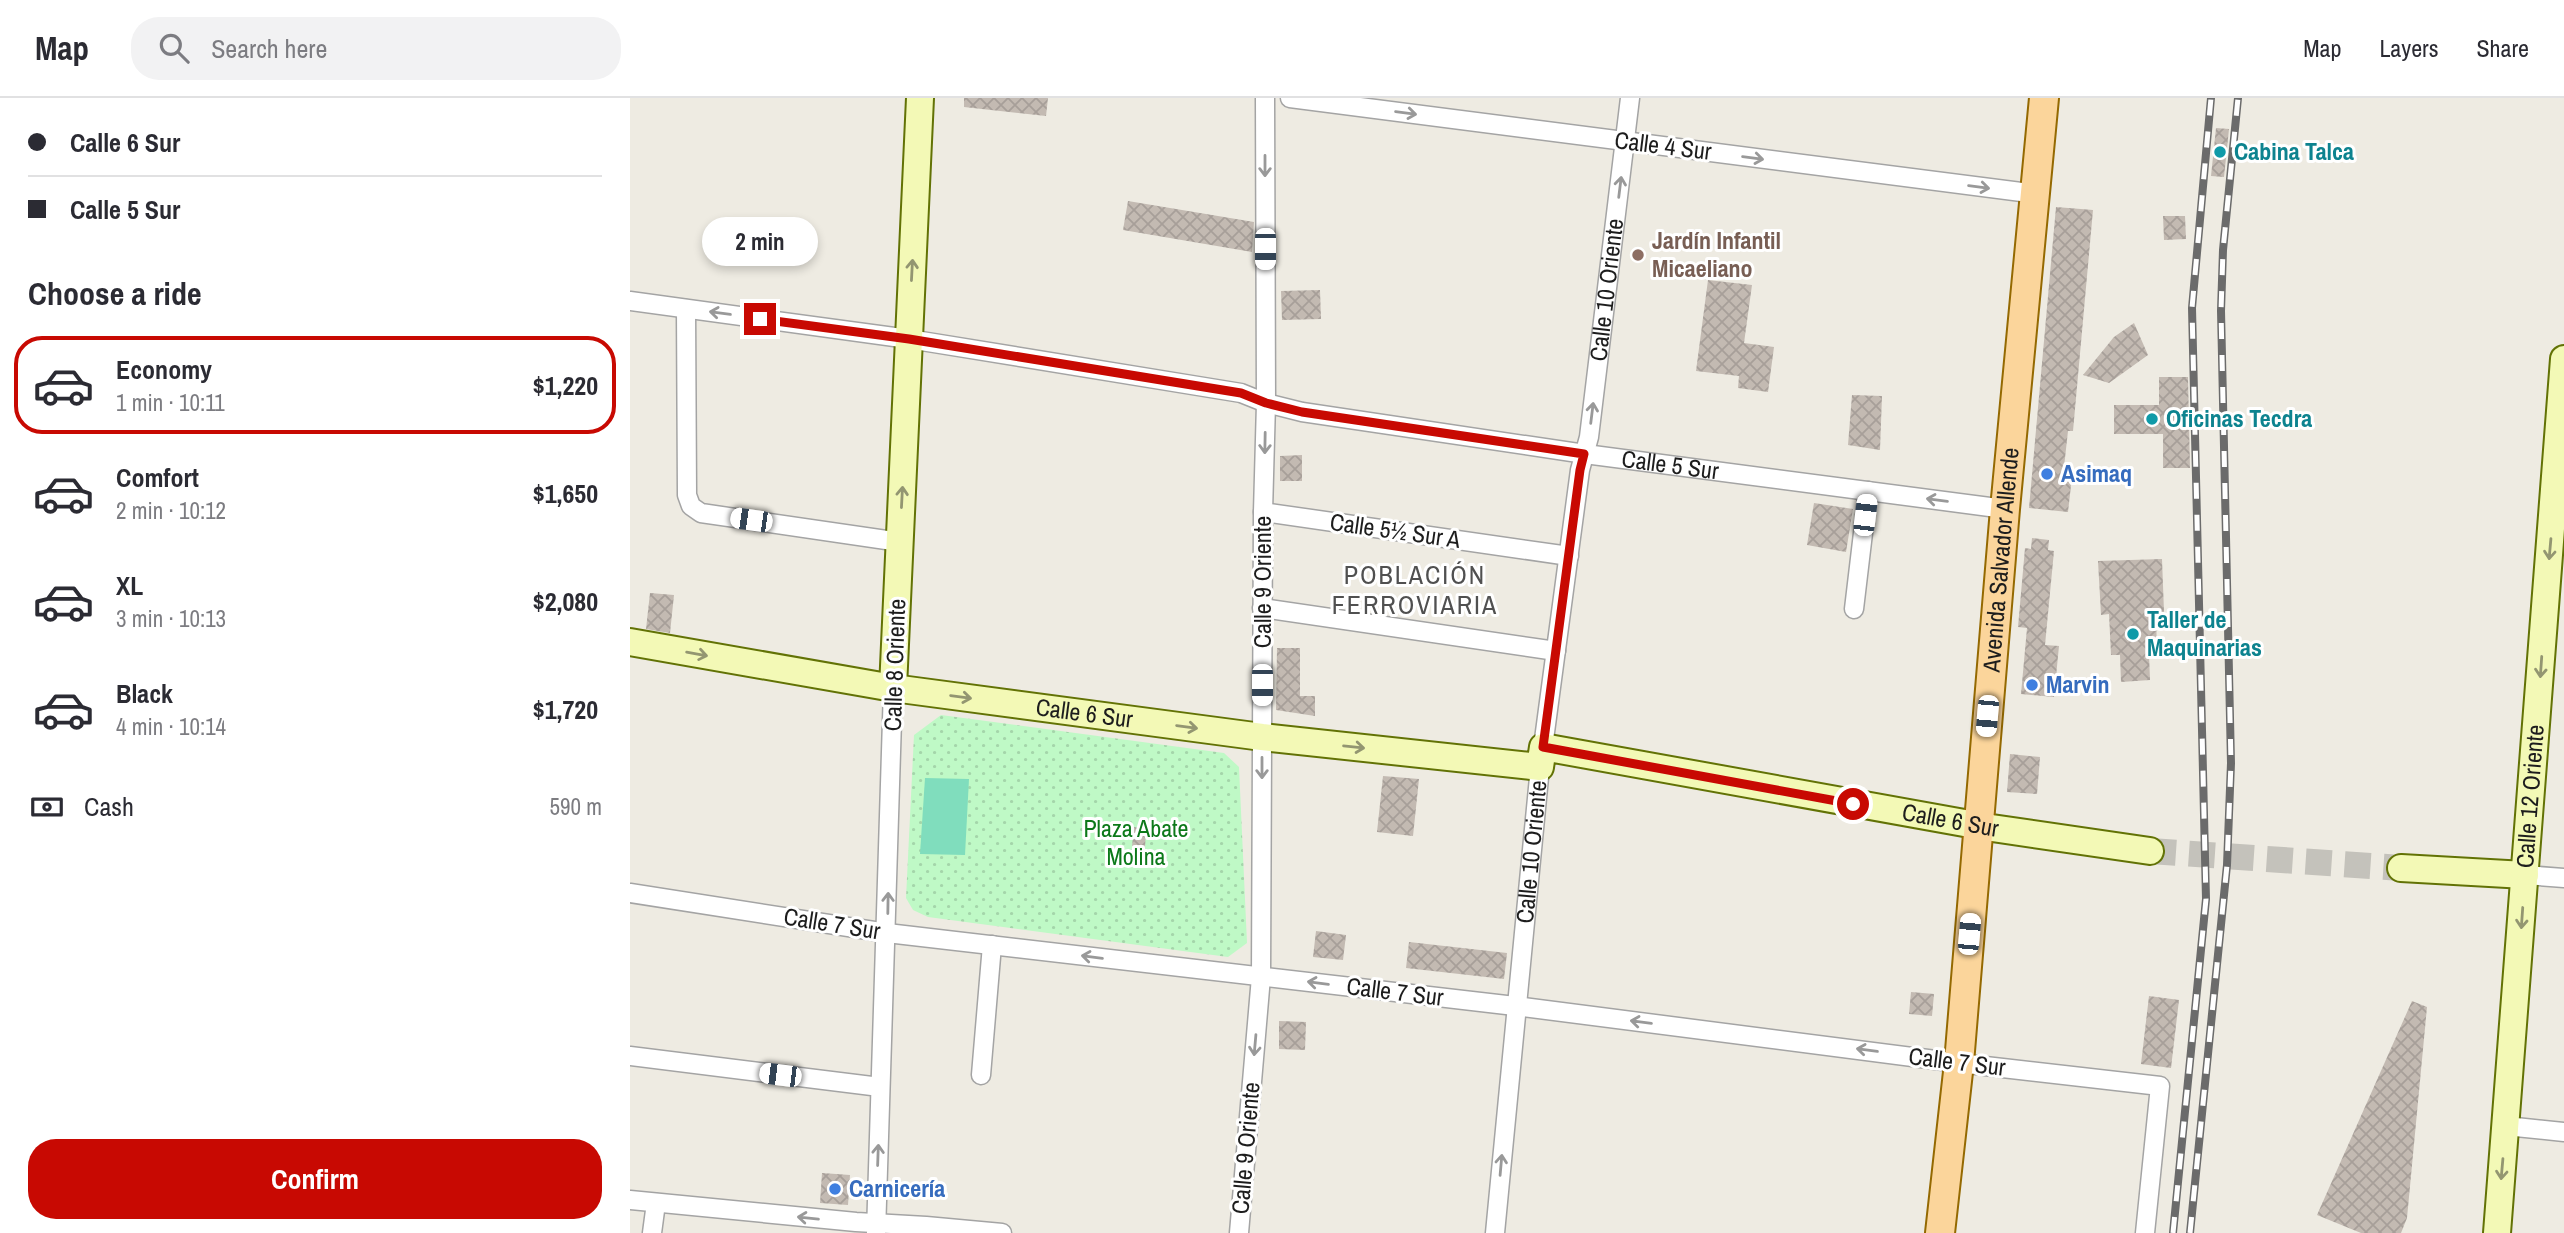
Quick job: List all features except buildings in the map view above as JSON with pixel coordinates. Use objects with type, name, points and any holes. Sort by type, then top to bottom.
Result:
[{"type":"main road","name":"Avenida Salvador Allende","points":[[1940,1233],[1959,1063],[2005,509],[2044,98]]},
{"type":"street","name":"Calle 8 Oriente","points":[[876,1228],[893,688],[920,98]]},
{"type":"street","name":"Calle 9 Oriente","points":[[1239,1233],[1261,977],[1262,608],[1266,403],[1265,98]]},
{"type":"street","name":"Calle 4 Sur","points":[[1290,98],[2036,194]]},
{"type":"street","name":"Calle 10 Oriente","points":[[1495,1233],[1515,1006],[1542,757],[1580,470],[1589,437],[1630,98]]},
{"type":"street","name":"Calle 5 Sur","points":[[630,301],[909,339],[1241,393],[1266,403],[1302,412],[1584,454],[2005,509]]},
{"type":"street","points":[[686,309],[687,495],[691,506],[701,513],[900,542]]},
{"type":"street","name":"Calle 12 Oriente","points":[[2497,1233],[2525,875],[2555,600],[2564,359]]},
{"type":"street","points":[[1854,609],[1868,491]]},
{"type":"street","name":"Calle 5½ Sur A","points":[[1263,512],[1569,556]]},
{"type":"street","points":[[1262,608],[1556,651]]},
{"type":"street","name":"Calle 6 Sur","points":[[630,642],[893,688],[1262,737],[1542,757],[2150,851]]},
{"type":"street","points":[[2401,868],[2564,878]]},
{"type":"street","name":"Calle 7 Sur","points":[[630,893],[887,933],[1515,1006],[2160,1086],[2144,1233]]},
{"type":"street","points":[[981,1076],[992,945]]},
{"type":"street","points":[[630,1056],[880,1087]]},
{"type":"street","points":[[2505,1126],[2564,1132]]},
{"type":"street","points":[[630,1200],[876,1228],[1002,1233]]},
{"type":"street","points":[[652,1233],[656,1203]]},
{"type":"green space","name":"Plaza Abate Molina","points":[[941,715],[1224,753],[1239,767],[1247,943],[1228,957],[928,917],[913,910],[906,898],[914,735]]},
{"type":"green space","points":[[925,778],[969,779],[965,855],[920,854]]},
{"type":"tunnel","points":[[2150,851],[2401,868]]},
{"type":"railway","points":[[2173,1233],[2206,899],[2192,308],[2211,98]]},
{"type":"railway","points":[[2190,1233],[2227,865],[2231,763],[2221,311],[2223,250],[2238,98]]},
{"type":"place","name":"Cabina Talca","points":[[2220,152]]},
{"type":"place","name":"Jardín Infantil Micaeliano","points":[[1638,255]]},
{"type":"place","name":"Oficinas Tecdra","points":[[2152,419]]},
{"type":"place","name":"Asimaq","points":[[2047,474]]},
{"type":"place","name":"Taller de Maquinarias","points":[[2133,634]]},
{"type":"place","name":"Marvin","points":[[2032,685]]},
{"type":"place","name":"Carnicería","points":[[835,1189]]},
{"type":"district","name":"POBLACIÓN FERROVIARIA","points":[[1415,590]]},
{"type":"route","points":[[760,319],[909,339],[1241,393],[1266,403],[1302,412],[1584,454],[1543,747],[1853,804]]}]
